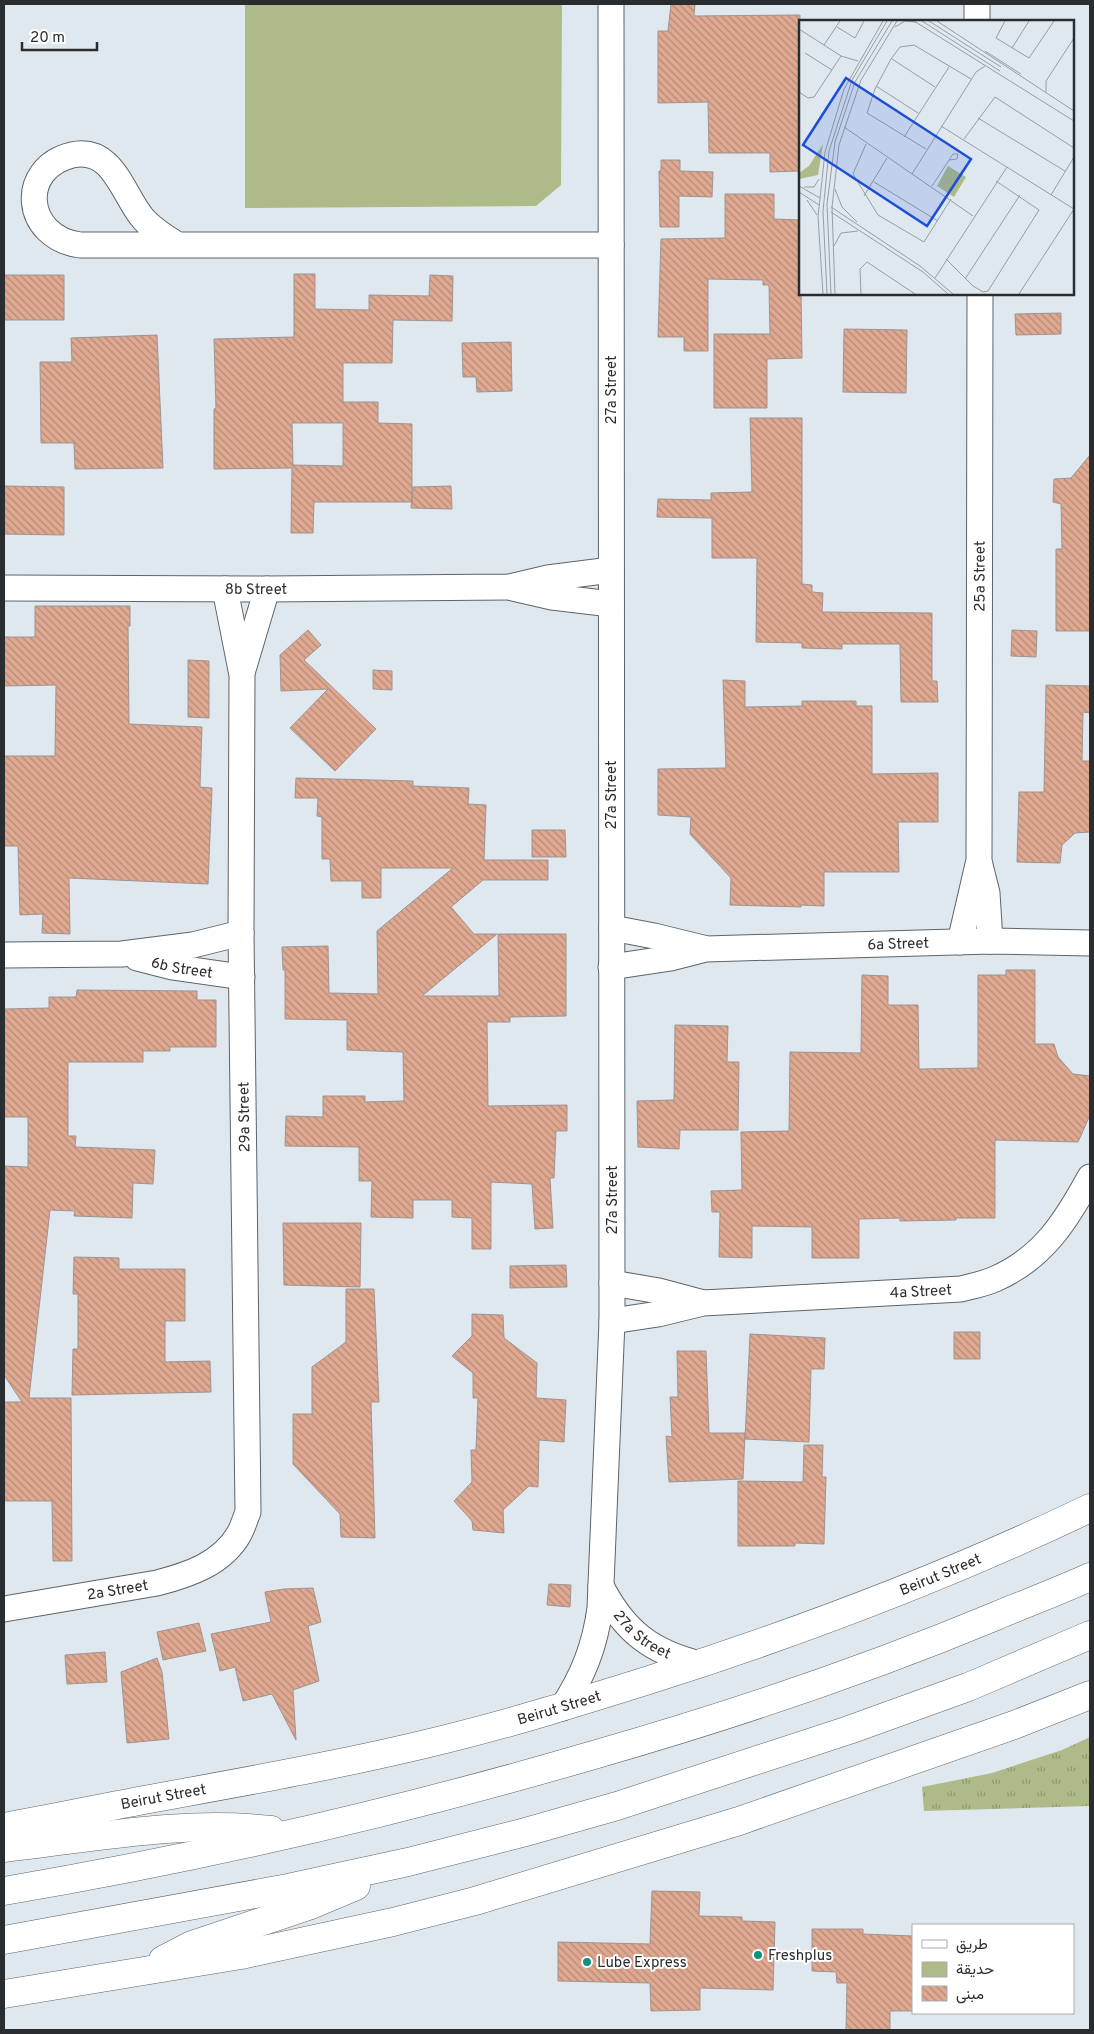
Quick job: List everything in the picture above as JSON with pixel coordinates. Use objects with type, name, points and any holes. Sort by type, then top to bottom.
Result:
[{"type":"main road","name":"Beirut Street","points":[[4,1827],[336,1764],[446,1739],[562,1708],[700,1664],[818,1622],[931,1579],[1038,1533],[1090,1508]]},
{"type":"main road","points":[[4,1891],[166,1862],[299,1833],[414,1805],[677,1732],[813,1687],[948,1636],[1090,1577]]},
{"type":"main road","points":[[4,1940],[288,1888],[408,1862],[589,1814],[717,1775],[849,1730],[968,1687],[1090,1635]]},
{"type":"main road","points":[[4,1994],[241,1956],[393,1922],[475,1901],[739,1822],[1014,1725],[1090,1695]]},
{"type":"main road","points":[[4,1848],[172,1829],[210,1827],[248,1828],[299,1833]]},
{"type":"main road","points":[[145,1971],[192,1945],[308,1906],[408,1862]]},
{"type":"street","name":"27a Street","points":[[562,1708],[584,1671],[597,1630],[601,1586],[612,1321],[610,4]]},
{"type":"street","points":[[977,4],[977,20]]},
{"type":"street","points":[[176,244],[140,215],[115,173],[102,160],[89,155],[74,154],[61,158],[49,166],[40,177],[36,190],[35,204],[39,218],[46,230],[57,238],[69,243],[92,246],[176,244],[611,245]]},
{"type":"street","name":"25a Street","points":[[960,942],[979,860],[980,295]]},
{"type":"street","name":"8b Street","points":[[508,587],[548,578],[611,570]]},
{"type":"street","name":"8b Street","points":[[4,588],[267,589],[508,587],[552,596],[611,604]]},
{"type":"street","name":"29a Street","points":[[225,589],[242,675],[241,934],[249,1488],[248,1512],[239,1534],[225,1552]]},
{"type":"street","name":"29a Street","points":[[242,675],[267,589]]},
{"type":"street","name":"25a Street","points":[[979,860],[987,893],[990,941]]},
{"type":"street","name":"6a Street","points":[[612,928],[706,949]]},
{"type":"street","name":"6b Street","points":[[4,955],[122,954],[193,945],[241,934]]},
{"type":"street","name":"6a Street","points":[[611,967],[670,958],[706,949],[990,941],[1090,943]]},
{"type":"street","name":"6b Street","points":[[122,954],[172,967],[242,977]]},
{"type":"street","name":"4a Street","points":[[612,1321],[658,1314],[703,1303],[962,1289],[994,1279],[1024,1262],[1050,1240],[1071,1212],[1090,1177]]},
{"type":"street","name":"4a Street","points":[[612,1283],[659,1291],[703,1303]]},
{"type":"street","name":"2a Street","points":[[4,1609],[157,1583],[181,1577],[204,1566],[225,1552]]},
{"type":"street","name":"27a Street","points":[[601,1586],[611,1606],[624,1623],[640,1638],[672,1656],[700,1664]]},
{"type":"green space","points":[[245,4],[562,4],[561,185],[536,206],[245,208]]},
{"type":"green space","points":[[1090,1737],[1090,1806],[924,1811],[922,1787],[992,1773],[1062,1750]]},
{"type":"building","points":[[671,4],[695,4],[694,16],[800,15],[799,171],[770,172],[770,153],[709,153],[708,102],[658,103],[658,31],[668,31]]},
{"type":"building","points":[[661,160],[680,160],[680,171],[713,172],[712,197],[679,196],[679,227],[660,227],[659,171],[661,171]]},
{"type":"building","points":[[725,194],[774,194],[774,219],[799,220],[799,295],[801,295],[802,358],[767,359],[767,408],[714,408],[714,334],[770,334],[769,285],[763,285],[763,280],[708,279],[708,351],[684,351],[684,337],[658,337],[661,239],[725,238]]},
{"type":"building","points":[[294,274],[315,274],[315,309],[369,310],[369,295],[429,296],[430,275],[453,276],[452,321],[393,320],[392,363],[343,363],[343,402],[378,402],[378,423],[412,424],[412,502],[314,502],[313,533],[291,533],[292,468],[214,469],[214,409],[216,408],[214,339],[294,337]],"holes":[[[292,423],[343,423],[343,466],[293,465]]]},
{"type":"building","points":[[4,275],[64,275],[64,320],[4,320]]},
{"type":"building","points":[[1061,313],[1061,334],[1016,335],[1015,314]]},
{"type":"building","points":[[844,329],[907,330],[906,393],[843,392]]},
{"type":"building","points":[[157,335],[163,468],[75,469],[74,443],[41,443],[40,362],[72,362],[71,338]]},
{"type":"building","points":[[511,342],[512,391],[477,392],[476,377],[463,377],[462,343]]},
{"type":"building","points":[[750,418],[802,418],[802,584],[812,585],[812,592],[823,593],[822,612],[932,613],[932,681],[937,681],[938,702],[901,702],[900,644],[842,644],[842,649],[802,648],[802,643],[756,642],[757,558],[712,558],[712,518],[657,517],[658,499],[711,500],[711,493],[752,492]]},
{"type":"building","points":[[1090,455],[1090,631],[1056,631],[1056,549],[1062,549],[1061,504],[1053,502],[1054,479],[1071,478]]},
{"type":"building","points":[[4,486],[64,487],[64,535],[4,534]]},
{"type":"building","points":[[451,486],[452,509],[411,508],[413,487]]},
{"type":"building","points":[[35,606],[130,606],[130,626],[128,626],[129,724],[202,727],[200,787],[212,788],[208,884],[69,878],[70,934],[42,933],[43,914],[20,915],[18,846],[4,846],[4,756],[55,756],[56,685],[4,686],[4,637],[35,637]]},
{"type":"building","points":[[308,630],[321,645],[304,660],[376,729],[335,771],[290,728],[328,689],[281,691],[280,655]]},
{"type":"building","points":[[1012,630],[1037,631],[1036,657],[1011,656]]},
{"type":"building","points":[[188,660],[209,661],[209,718],[188,717]]},
{"type":"building","points":[[373,670],[392,671],[392,690],[373,689]]},
{"type":"building","points":[[723,680],[745,681],[745,707],[802,706],[802,701],[856,701],[856,706],[872,706],[872,774],[938,773],[938,822],[898,822],[899,872],[824,872],[824,906],[730,905],[731,878],[690,834],[691,817],[658,815],[658,769],[726,768]]},
{"type":"building","points":[[1046,685],[1090,686],[1090,713],[1083,712],[1082,761],[1090,761],[1090,832],[1075,833],[1062,845],[1060,863],[1017,862],[1019,792],[1044,792]]},
{"type":"building","points":[[296,778],[413,781],[413,786],[469,788],[468,804],[486,805],[484,860],[548,860],[548,880],[483,880],[451,907],[474,934],[497,934],[422,996],[499,996],[498,934],[566,934],[566,1016],[510,1017],[510,1022],[487,1022],[488,1106],[567,1105],[567,1131],[556,1131],[554,1178],[550,1178],[553,1228],[535,1229],[532,1184],[491,1182],[491,1249],[472,1249],[472,1218],[452,1217],[452,1200],[413,1200],[413,1218],[371,1217],[372,1181],[359,1181],[359,1147],[285,1146],[286,1116],[323,1117],[323,1096],[365,1096],[365,1102],[404,1101],[403,1052],[347,1050],[347,1020],[285,1019],[285,970],[283,970],[282,947],[328,946],[329,993],[378,994],[377,931],[453,868],[381,868],[381,898],[362,898],[362,881],[331,881],[330,859],[322,859],[322,817],[317,816],[318,798],[295,798]]},
{"type":"building","points":[[532,830],[565,830],[566,857],[532,857]]},
{"type":"building","points":[[1006,970],[1035,970],[1035,1044],[1054,1044],[1058,1057],[1073,1074],[1090,1076],[1090,1115],[1078,1142],[995,1140],[995,1218],[900,1221],[900,1218],[859,1219],[859,1258],[812,1258],[812,1227],[752,1226],[752,1258],[719,1257],[720,1212],[712,1212],[711,1191],[742,1190],[741,1132],[789,1131],[790,1052],[861,1053],[862,975],[888,976],[888,1005],[918,1005],[919,1069],[978,1068],[978,975],[1006,975]]},
{"type":"building","points":[[77,990],[197,991],[197,1000],[216,1000],[216,1047],[170,1047],[170,1051],[143,1051],[143,1062],[68,1062],[68,1136],[76,1136],[75,1147],[155,1150],[153,1184],[133,1183],[132,1218],[74,1216],[75,1211],[50,1210],[29,1398],[71,1398],[72,1561],[53,1561],[52,1501],[4,1501],[4,1402],[22,1402],[4,1375],[4,1166],[28,1167],[28,1117],[4,1117],[4,1009],[49,1008],[49,997],[76,997]]},
{"type":"building","points":[[675,1025],[728,1026],[727,1062],[739,1062],[738,1130],[680,1130],[679,1149],[638,1147],[637,1101],[674,1100]]},
{"type":"building","points":[[283,1223],[361,1223],[360,1287],[284,1285]]},
{"type":"building","points":[[74,1257],[119,1258],[119,1269],[185,1269],[185,1321],[165,1321],[165,1362],[210,1361],[211,1392],[72,1395],[73,1349],[78,1349],[78,1294],[73,1294]]},
{"type":"building","points":[[566,1265],[567,1287],[510,1288],[510,1266]]},
{"type":"building","points":[[346,1289],[374,1289],[379,1402],[371,1402],[375,1538],[341,1537],[340,1514],[293,1464],[293,1414],[312,1414],[312,1367],[346,1342]]},
{"type":"building","points":[[472,1314],[503,1315],[504,1338],[537,1363],[536,1398],[566,1400],[564,1442],[539,1440],[538,1487],[529,1486],[503,1510],[504,1533],[473,1530],[472,1521],[454,1501],[472,1482],[471,1450],[476,1450],[478,1398],[473,1398],[473,1373],[452,1356],[472,1336]]},
{"type":"building","points":[[954,1332],[980,1332],[980,1359],[954,1359]]},
{"type":"building","points":[[750,1334],[825,1338],[824,1369],[811,1369],[809,1442],[745,1439]]},
{"type":"building","points":[[677,1351],[706,1351],[709,1433],[745,1433],[743,1479],[669,1482],[666,1436],[672,1437],[670,1397],[678,1397]]},
{"type":"building","points":[[804,1445],[823,1445],[822,1477],[826,1477],[824,1544],[795,1543],[795,1546],[738,1546],[738,1481],[803,1482]]},
{"type":"building","points":[[549,1584],[571,1585],[570,1607],[547,1605]]},
{"type":"building","points":[[313,1588],[321,1622],[308,1626],[319,1681],[293,1690],[296,1740],[272,1694],[243,1701],[235,1667],[220,1671],[211,1634],[271,1622],[265,1592]]},
{"type":"building","points":[[199,1623],[206,1651],[163,1660],[157,1632]]},
{"type":"building","points":[[105,1652],[107,1682],[67,1684],[65,1655]]},
{"type":"building","points":[[157,1658],[162,1672],[169,1739],[127,1743],[121,1672]]},
{"type":"building","points":[[652,1891],[700,1892],[699,1916],[742,1917],[742,1921],[775,1922],[773,1990],[700,1988],[700,2010],[651,2011],[650,1983],[558,1981],[558,1942],[650,1944]]},
{"type":"building","points":[[812,1929],[863,1929],[863,1934],[912,1936],[912,2011],[890,2011],[890,2030],[846,2030],[847,1983],[837,1983],[836,1972],[812,1971]]},
{"type":"place","name":"Freshplus","points":[[758,1955]]},
{"type":"place","name":"Lube Express","points":[[587,1962]]}]
